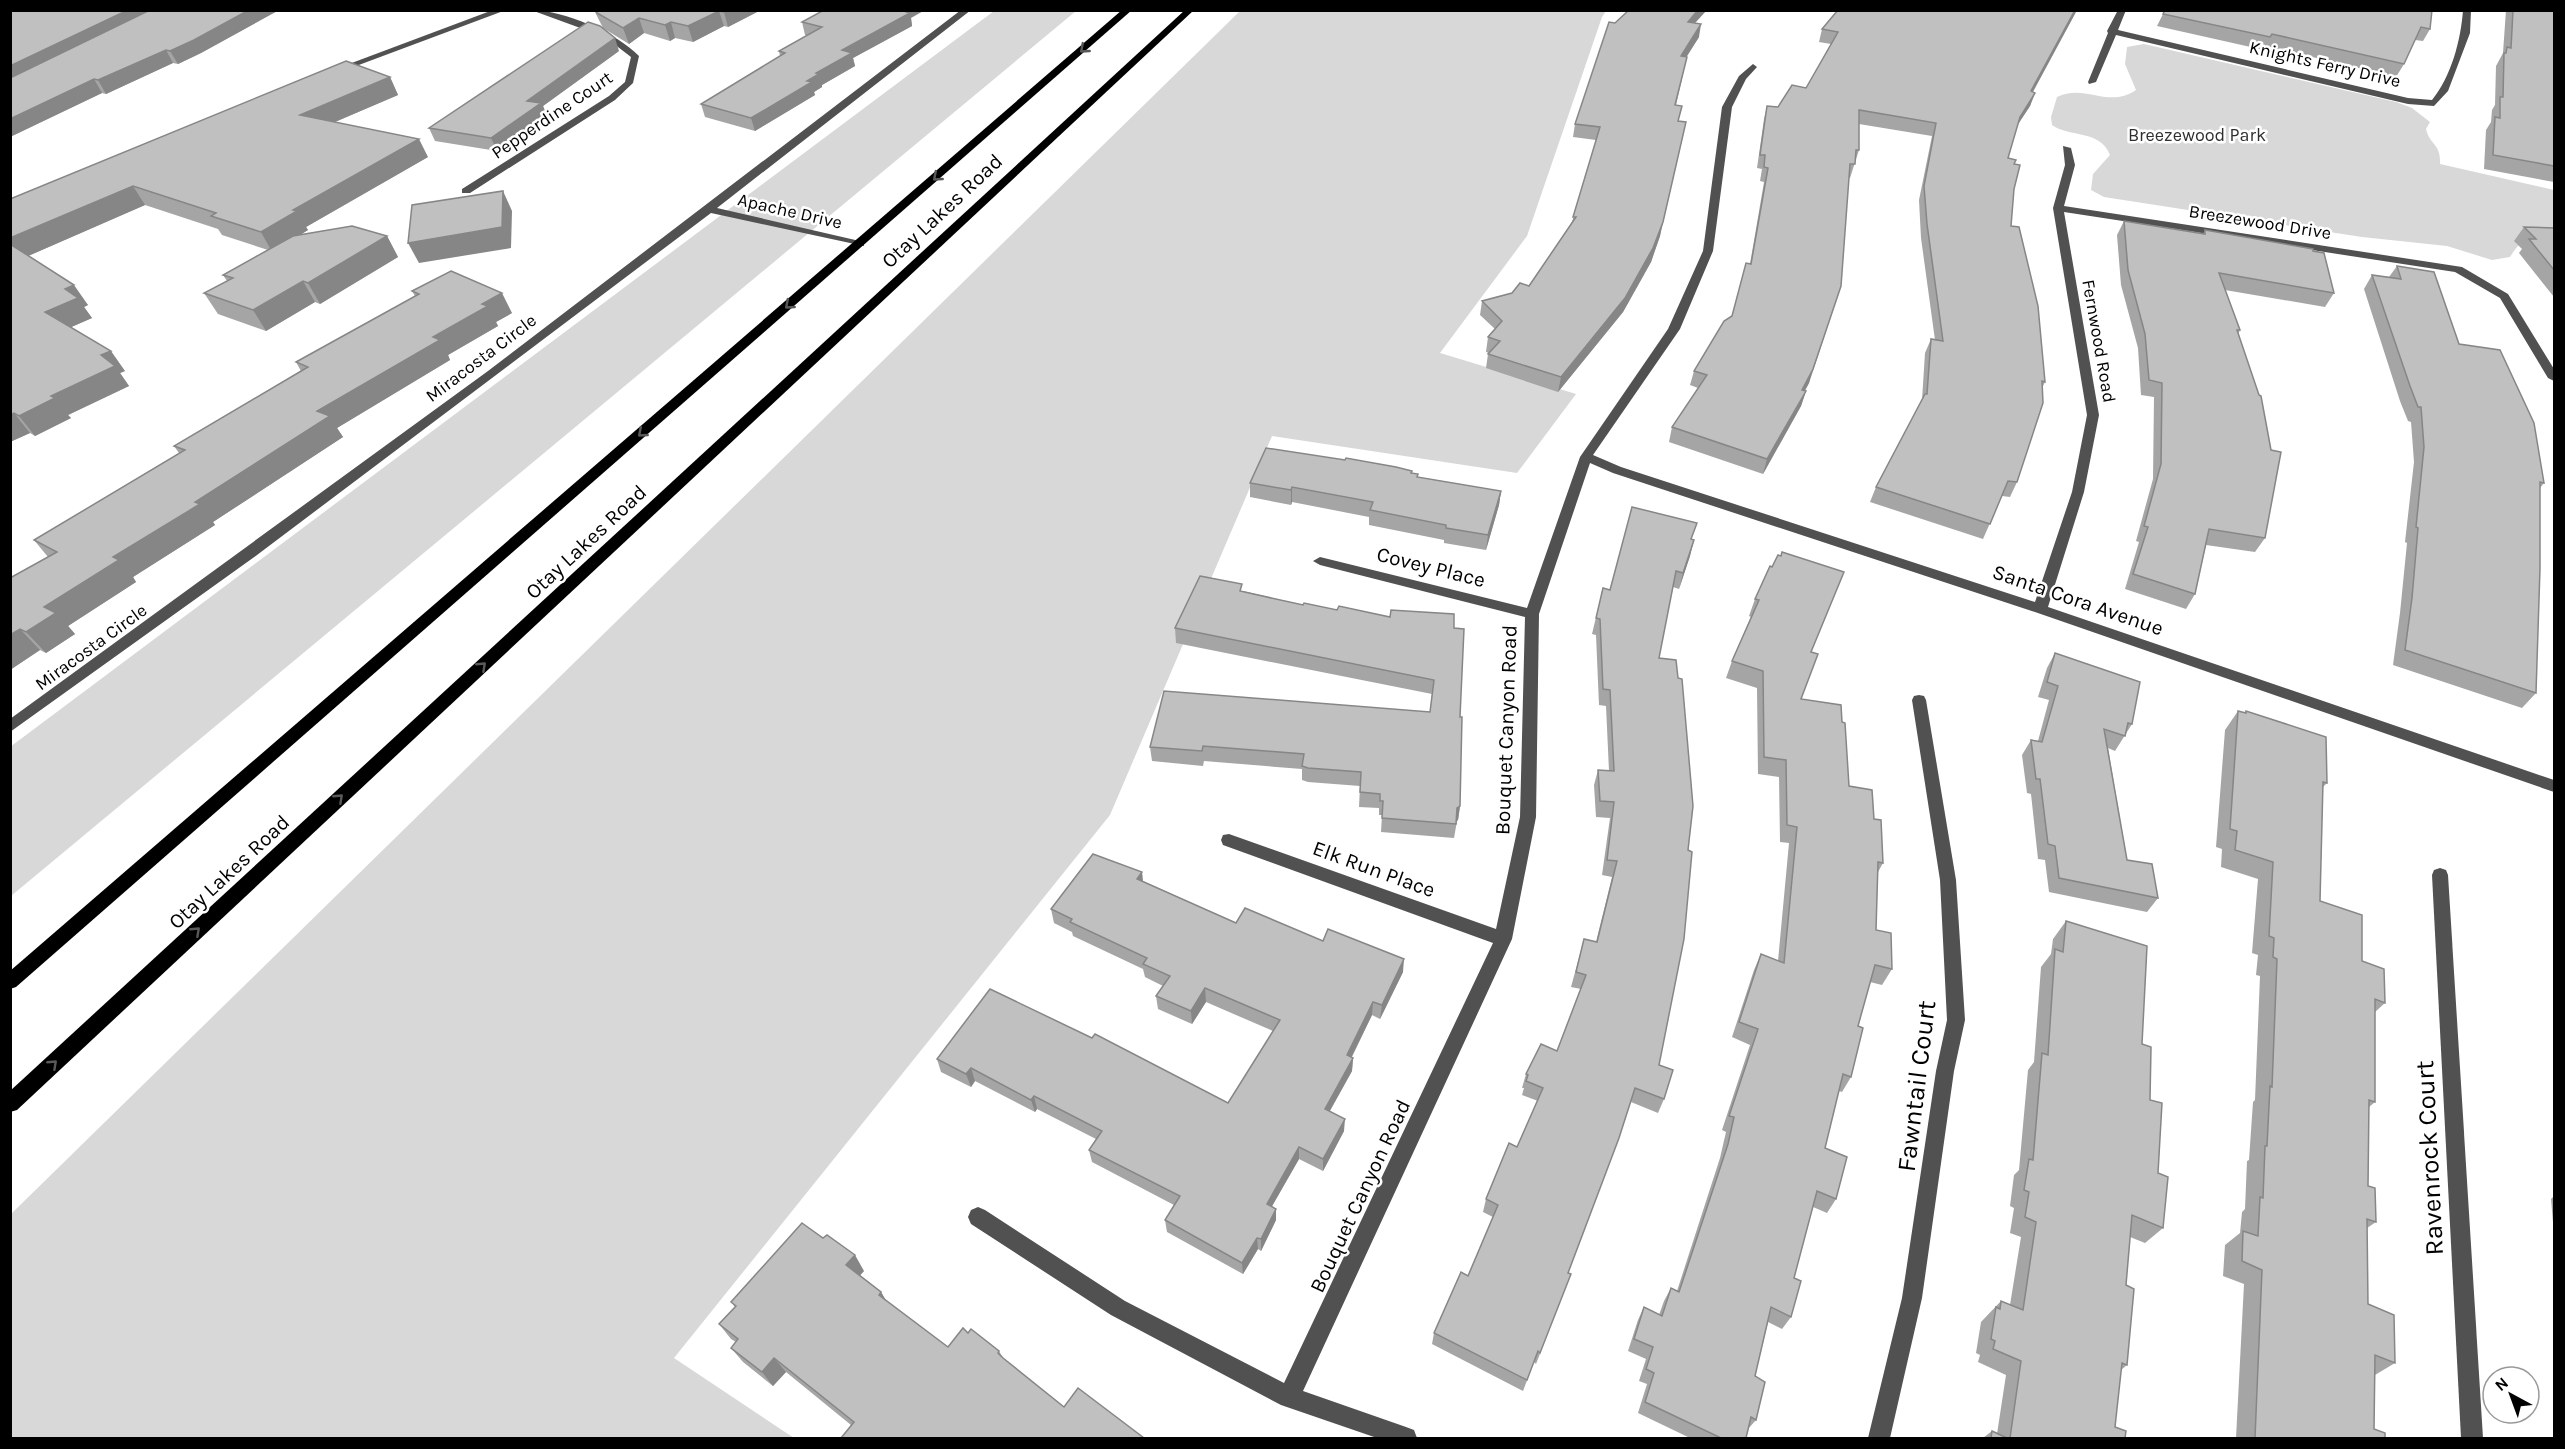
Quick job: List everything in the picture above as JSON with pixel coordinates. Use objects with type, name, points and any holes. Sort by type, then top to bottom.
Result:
[{"type":"main road","name":"Otay Lakes Road","points":[[10,982],[1128,10]]},
{"type":"main road","name":"Otay Lakes Road","points":[[10,1104],[1190,10]]},
{"type":"street","points":[[327,74],[502,10]]},
{"type":"street","name":"Pepperdine Court","points":[[466,191],[612,98],[629,83],[635,56],[608,35],[535,10]]},
{"type":"street","name":"Miracosta Circle","points":[[10,727],[128,643],[712,210],[967,10]]},
{"type":"street","points":[[2092,82],[2111,31],[2122,10]]},
{"type":"street","name":"Knights Ferry Drive","points":[[2111,31],[2408,101],[2434,103],[2444,91],[2466,33],[2467,10]]},
{"type":"street","name":"Bouquet Canyon Road","points":[[1289,1397],[1503,939],[1528,817],[1532,614],[1586,457],[1674,329],[1708,251],[1727,106],[1742,78],[1753,67]]},
{"type":"street","name":"Fernwood Road","points":[[2040,609],[2078,492],[2093,415],[2058,208],[2070,165],[2066,148]]},
{"type":"street","name":"Breezewood Drive","points":[[2058,208],[2458,268],[2504,296],[2554,378]]},
{"type":"street","name":"Apache Drive","points":[[712,210],[860,244]]},
{"type":"street","name":"Santa Cora Avenue","points":[[1586,457],[1628,474],[2040,609],[2554,786]]},
{"type":"street","name":"Covey Place","points":[[1320,561],[1532,614]]},
{"type":"street","name":"Fawntail Court","points":[[1879,1438],[1912,1298],[1946,1071],[1956,1020],[1948,880],[1919,700]]},
{"type":"street","name":"Elk Run Place","points":[[1229,840],[1503,939]]},
{"type":"street","name":"Ravenrock Court","points":[[2440,875],[2472,1438]]},
{"type":"street","points":[[978,1217],[1118,1308],[1289,1397],[1406,1438]]},
{"type":"green space","points":[[994,11],[1076,11],[11,896],[10,747]]},
{"type":"green space","points":[[1240,11],[1606,11],[1527,236],[1440,353],[1576,394],[1517,473],[1272,436],[1110,815],[674,1358],[794,1438],[11,1438],[11,1214]]},
{"type":"green space","name":"Breezewood Park","points":[[2144,44],[2396,102],[2412,108],[2430,122],[2426,129],[2439,152],[2440,164],[2554,190],[2554,229],[2547,228],[2535,232],[2523,240],[2510,257],[2492,260],[2447,246],[2362,237],[2104,197],[2091,190],[2093,174],[2110,155],[2105,147],[2092,138],[2059,129],[2052,125],[2051,117],[2057,97],[2067,93],[2116,97],[2136,90],[2125,64],[2127,47]]},
{"type":"building","points":[[10,10],[128,10],[10,66]]},
{"type":"building","points":[[150,10],[249,10],[170,51],[166,50],[98,80],[94,79],[10,119],[10,78]]},
{"type":"building","points":[[596,10],[727,10],[719,11],[688,26],[671,22],[665,25],[639,18],[623,28],[597,13]]},
{"type":"building","points":[[824,10],[900,10],[910,13],[842,50],[852,53],[816,73],[819,74],[807,81],[812,82],[751,118],[701,104],[785,53],[779,51],[822,27],[802,22]]},
{"type":"building","points":[[1629,10],[1698,10],[1688,22],[1701,24],[1681,56],[1687,57],[1675,105],[1682,106],[1678,121],[1686,122],[1663,222],[1653,248],[1625,298],[1561,377],[1488,354],[1500,341],[1488,337],[1502,321],[1482,301],[1512,293],[1520,283],[1529,286],[1576,217],[1573,217],[1600,127],[1575,124],[1609,22],[1615,23]]},
{"type":"building","points":[[1838,10],[2075,10],[2031,91],[2035,93],[2020,117],[2008,158],[2016,160],[2014,164],[2020,165],[2014,189],[2011,226],[2019,227],[2038,306],[2045,382],[2042,381],[2043,403],[2017,482],[2008,481],[1990,524],[1876,487],[1927,394],[1931,339],[1943,341],[1924,186],[1936,123],[1859,110],[1859,150],[1856,150],[1855,164],[1850,164],[1841,286],[1813,369],[1802,390],[1806,391],[1767,459],[1672,427],[1707,375],[1694,371],[1724,321],[1732,316],[1746,263],[1751,264],[1768,168],[1764,167],[1765,155],[1760,155],[1767,106],[1778,107],[1792,85],[1806,88],[1838,32],[1822,29]]},
{"type":"building","points":[[2165,10],[2432,10],[2430,29],[2421,27],[2404,64],[2272,34],[2270,37],[2163,14]]},
{"type":"building","points":[[2513,10],[2554,10],[2554,166],[2493,155],[2495,117],[2500,118],[2500,97],[2503,97],[2504,53],[2507,47],[2511,48]]},
{"type":"building","points":[[588,22],[600,26],[615,38],[527,101],[541,103],[491,138],[429,128]]},
{"type":"building","points":[[346,61],[390,77],[300,115],[419,139],[293,210],[297,211],[261,232],[211,216],[216,213],[133,186],[10,238],[10,199]]},
{"type":"building","points":[[503,191],[502,227],[408,243],[412,205]]},
{"type":"building","points":[[2124,221],[2205,234],[2205,230],[2313,249],[2313,251],[2324,253],[2334,293],[2219,273],[2261,396],[2271,450],[2281,452],[2265,538],[2209,529],[2195,594],[2133,574],[2148,527],[2144,526],[2161,464],[2162,383],[2149,380],[2145,334],[2128,270]]},
{"type":"building","points":[[352,226],[387,236],[308,283],[303,281],[253,310],[204,293],[233,278],[223,275],[293,236]]},
{"type":"building","points":[[2524,227],[2554,228],[2554,270],[2529,239],[2536,239]]},
{"type":"building","points":[[10,244],[74,285],[65,289],[78,298],[45,312],[111,351],[101,355],[115,366],[51,396],[55,398],[19,416],[14,413],[10,415]]},
{"type":"building","points":[[2397,266],[2434,272],[2459,344],[2500,350],[2534,423],[2544,483],[2540,482],[2536,693],[2405,650],[2412,598],[2424,447],[2421,407],[2418,407],[2410,386],[2372,275],[2401,279]]},
{"type":"building","points":[[451,271],[502,293],[482,304],[488,306],[433,337],[440,340],[317,411],[330,416],[195,502],[200,504],[113,557],[119,560],[44,607],[56,613],[26,632],[20,629],[10,635],[10,578],[57,552],[34,540],[185,450],[174,446],[308,367],[296,362],[419,294],[412,291]]},
{"type":"building","points":[[1266,448],[1396,467],[1412,471],[1411,473],[1418,474],[1417,477],[1501,491],[1488,535],[1446,528],[1446,525],[1370,510],[1373,502],[1292,487],[1291,490],[1250,483]]},
{"type":"building","points":[[1632,507],[1697,523],[1683,573],[1676,571],[1659,658],[1676,660],[1678,678],[1682,679],[1693,806],[1688,850],[1692,852],[1684,939],[1659,1065],[1673,1070],[1664,1099],[1635,1088],[1619,1138],[1568,1273],[1571,1274],[1527,1380],[1434,1333],[1461,1272],[1468,1276],[1498,1205],[1486,1199],[1509,1143],[1517,1147],[1543,1088],[1526,1081],[1528,1075],[1526,1074],[1541,1044],[1557,1051],[1586,975],[1576,972],[1584,939],[1597,942],[1617,861],[1607,860],[1614,802],[1600,801],[1598,770],[1614,771],[1610,690],[1603,689],[1600,619],[1596,618],[1603,588],[1610,590]]},
{"type":"building","points":[[1782,552],[1844,572],[1811,652],[1818,654],[1801,699],[1841,705],[1842,722],[1845,723],[1849,786],[1872,790],[1874,819],[1881,820],[1883,863],[1878,862],[1876,930],[1891,933],[1892,969],[1875,965],[1858,1026],[1863,1028],[1851,1077],[1843,1074],[1825,1148],[1847,1157],[1836,1199],[1817,1191],[1794,1278],[1801,1281],[1791,1317],[1771,1307],[1755,1376],[1765,1382],[1756,1420],[1751,1417],[1746,1438],[1721,1438],[1645,1402],[1654,1373],[1646,1369],[1653,1347],[1634,1339],[1644,1307],[1662,1316],[1671,1288],[1679,1292],[1728,1144],[1734,1117],[1729,1116],[1758,1029],[1739,1022],[1761,954],[1784,963],[1797,827],[1787,825],[1786,760],[1764,757],[1763,671],[1732,661],[1759,600],[1755,599],[1770,566],[1772,567]]},
{"type":"building","points":[[1200,576],[1242,584],[1240,591],[1303,605],[1304,603],[1337,610],[1339,606],[1390,617],[1391,610],[1454,614],[1454,628],[1464,629],[1460,717],[1462,717],[1460,806],[1457,808],[1456,824],[1382,818],[1383,801],[1380,801],[1380,794],[1360,792],[1361,772],[1308,768],[1302,766],[1304,754],[1203,746],[1202,751],[1150,747],[1164,691],[1430,712],[1434,680],[1175,628]]},
{"type":"building","points":[[2055,653],[2140,682],[2132,724],[2128,723],[2125,736],[2104,729],[2127,860],[2152,864],[2158,898],[2059,878],[2055,846],[2048,844],[2040,779],[2036,779],[2031,740],[2042,742],[2058,686],[2047,682]]},
{"type":"building","points":[[2238,711],[2246,713],[2246,711],[2326,737],[2327,783],[2323,782],[2320,901],[2362,915],[2362,961],[2384,969],[2385,1003],[2375,999],[2375,1102],[2369,1100],[2368,1186],[2375,1188],[2376,1222],[2367,1219],[2368,1304],[2394,1315],[2395,1363],[2375,1355],[2374,1429],[2385,1433],[2385,1438],[2255,1438],[2262,1270],[2242,1261],[2243,1231],[2258,1236],[2260,1197],[2263,1198],[2270,1086],[2272,1087],[2277,959],[2273,957],[2274,938],[2269,936],[2273,862],[2235,850],[2237,831],[2230,829]]},
{"type":"building","points":[[1093,854],[1142,872],[1137,879],[1236,923],[1245,908],[1323,941],[1328,929],[1404,959],[1382,1005],[1373,1002],[1347,1055],[1353,1058],[1325,1109],[1345,1119],[1323,1159],[1299,1147],[1267,1204],[1276,1209],[1261,1239],[1257,1238],[1242,1263],[1165,1220],[1180,1196],[1089,1150],[1102,1131],[1034,1096],[1031,1100],[971,1068],[966,1074],[937,1059],[990,989],[1092,1038],[1095,1034],[1228,1103],[1280,1020],[1205,988],[1191,1011],[1156,996],[1170,976],[1143,964],[1147,958],[1070,922],[1072,919],[1051,909]]},
{"type":"building","points":[[2066,921],[2147,946],[2142,1044],[2151,1047],[2150,1100],[2162,1103],[2158,1173],[2168,1177],[2163,1228],[2132,1215],[2126,1285],[2134,1289],[2127,1365],[2122,1363],[2115,1427],[2126,1431],[2125,1438],[2010,1438],[2021,1361],[1993,1349],[1995,1341],[1991,1339],[1996,1307],[2000,1309],[2001,1301],[2023,1310],[2036,1222],[2025,1217],[2029,1192],[2024,1190],[2029,1159],[2033,1160],[2042,1053],[2048,1055],[2055,949],[2063,952]]},
{"type":"building","points":[[802,1223],[823,1238],[827,1235],[855,1255],[846,1265],[881,1292],[879,1295],[948,1347],[963,1328],[968,1333],[971,1329],[1064,1407],[1078,1388],[1144,1438],[841,1438],[854,1422],[774,1358],[762,1372],[731,1348],[738,1339],[719,1324],[736,1306],[731,1302]]},
{"type":"building","points":[[1992,1431],[2007,1438],[1991,1438]]}]
